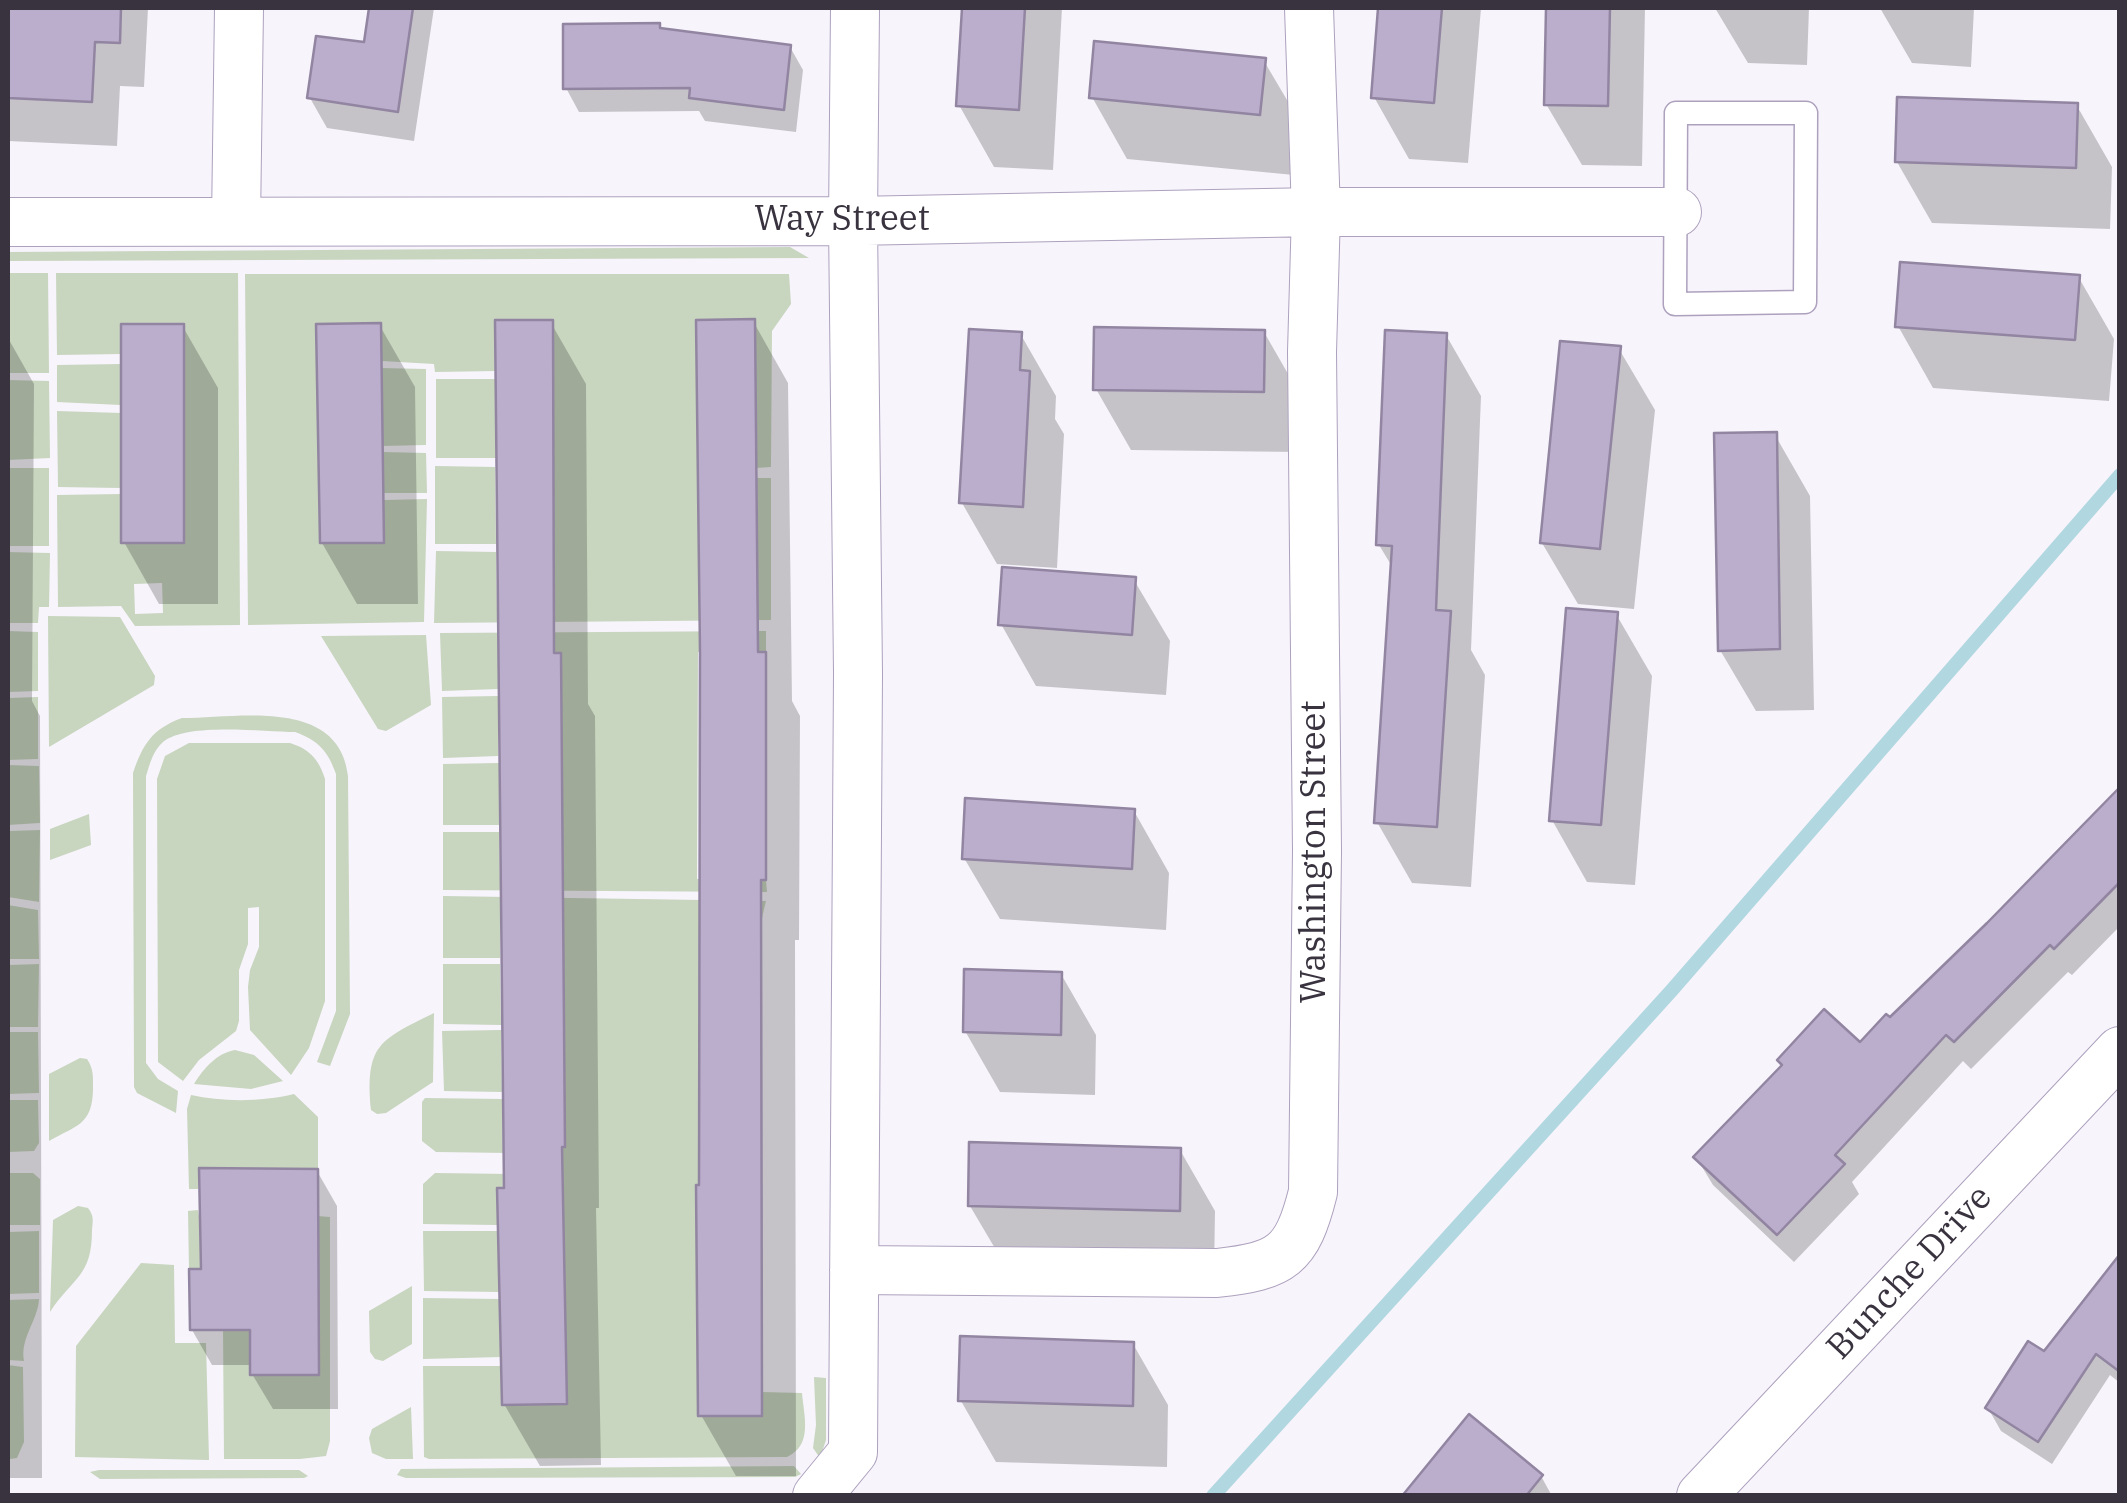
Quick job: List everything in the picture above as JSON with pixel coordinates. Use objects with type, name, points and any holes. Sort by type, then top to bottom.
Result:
[{"type":"street","points":[[236,220],[239,8]]},
{"type":"street","points":[[817,1496],[854,1452],[858,674],[855,8]]},
{"type":"street","name":"Washington Street","points":[[854,1270],[1234,1271],[1276,1262],[1292,1250],[1305,1225],[1313,1192],[1317,852],[1312,352],[1316,212],[1309,8]]},
{"type":"street","name":"Way Street","points":[[8,222],[853,221],[1316,212],[1677,212]]},
{"type":"street","name":"Bunche Drive","points":[[1701,1496],[2120,1051]]},
{"type":"lane","points":[[1806,112],[1805,302],[1675,304],[1677,212],[1676,113],[1806,112]]},
{"type":"green space","points":[[790,247],[809,258],[8,261],[8,252]]},
{"type":"green space","points":[[8,273],[48,273],[49,373],[8,373]]},
{"type":"green space","points":[[56,273],[238,273],[240,625],[135,626],[121,606],[58,607],[57,495],[121,494],[121,543],[184,543],[184,325],[122,324],[121,354],[57,355]],"holes":[[[162,583],[163,613],[135,614],[134,584]]]},
{"type":"green space","points":[[245,274],[789,274],[791,304],[772,331],[771,467],[756,468],[755,319],[696,320],[699,606],[758,606],[757,478],[771,478],[771,620],[434,623],[436,551],[496,552],[497,609],[554,608],[553,321],[496,320],[495,371],[435,372],[434,364],[382,361],[381,324],[316,324],[320,543],[384,543],[384,500],[427,499],[424,622],[248,625]]},
{"type":"green space","points":[[121,364],[121,405],[57,402],[57,365]]},
{"type":"green space","points":[[381,368],[426,369],[426,445],[383,446]]},
{"type":"green space","points":[[436,379],[495,379],[496,458],[436,458]]},
{"type":"green space","points":[[8,380],[49,381],[50,458],[8,460]]},
{"type":"green space","points":[[57,411],[121,413],[121,488],[58,487]]},
{"type":"green space","points":[[383,452],[426,453],[427,493],[384,493]]},
{"type":"green space","points":[[435,466],[495,467],[496,544],[435,544]]},
{"type":"green space","points":[[8,468],[49,468],[49,546],[8,546]]},
{"type":"green space","points":[[8,552],[50,553],[49,607],[39,607],[38,623],[8,623]]},
{"type":"green space","points":[[48,616],[120,617],[155,676],[154,685],[49,747]]},
{"type":"green space","points":[[8,631],[38,632],[38,691],[8,692]]},
{"type":"green space","points":[[766,631],[766,652],[698,652],[697,879],[766,880],[767,892],[443,890],[443,832],[499,832],[500,881],[563,881],[561,653],[498,654],[498,689],[442,691],[440,633]]},
{"type":"green space","points":[[426,635],[431,705],[386,731],[378,729],[321,636]]},
{"type":"green space","points":[[498,696],[498,756],[443,758],[442,697]]},
{"type":"green space","points":[[38,697],[38,759],[8,760],[8,698]]},
{"type":"green space","points":[[283,717],[326,734],[341,751],[348,776],[350,1014],[330,1066],[317,1062],[336,1011],[336,774],[326,753],[295,732],[207,730],[163,742],[154,753],[146,776],[146,1063],[158,1079],[178,1091],[176,1113],[137,1093],[134,1087],[133,773],[150,739],[182,718]]},
{"type":"green space","points":[[189,743],[290,743],[312,756],[325,779],[325,1001],[309,1048],[291,1075],[250,1030],[248,987],[259,947],[259,907],[248,908],[248,944],[239,970],[236,1031],[199,1060],[183,1081],[158,1062],[157,779],[165,756]]},
{"type":"green space","points":[[499,763],[499,825],[443,825],[443,764]]},
{"type":"green space","points":[[8,765],[39,766],[40,823],[8,825]]},
{"type":"green space","points":[[89,814],[91,845],[50,860],[50,829]]},
{"type":"green space","points":[[40,830],[39,902],[8,897],[8,831]]},
{"type":"green space","points":[[443,896],[766,901],[762,918],[699,919],[699,1146],[762,1147],[762,1392],[802,1393],[805,1421],[801,1445],[787,1457],[424,1457],[423,1366],[501,1366],[502,1405],[567,1403],[562,1188],[498,1225],[423,1224],[423,1184],[435,1173],[510,1174],[510,1153],[436,1152],[422,1141],[425,1098],[502,1099],[503,1148],[565,1147],[561,920],[500,921],[500,958],[443,958]]},
{"type":"green space","points":[[8,905],[38,910],[39,959],[8,959]]},
{"type":"green space","points":[[39,964],[38,1027],[8,1027],[8,965]]},
{"type":"green space","points":[[443,964],[500,964],[501,1025],[443,1024]]},
{"type":"green space","points":[[434,1013],[433,1082],[386,1113],[377,1114],[371,1110],[374,1057],[389,1038]]},
{"type":"green space","points":[[501,1030],[502,1092],[444,1091],[442,1031]]},
{"type":"green space","points":[[8,1032],[38,1032],[39,1093],[8,1094]]},
{"type":"green space","points":[[235,1050],[254,1055],[283,1081],[251,1089],[194,1084],[212,1062]]},
{"type":"green space","points":[[80,1058],[87,1059],[92,1070],[90,1110],[81,1123],[49,1141],[49,1074]]},
{"type":"green space","points":[[294,1094],[318,1117],[318,1169],[199,1168],[198,1189],[189,1189],[187,1109],[191,1095],[242,1100]]},
{"type":"green space","points":[[8,1100],[38,1100],[39,1143],[34,1151],[8,1152]]},
{"type":"green space","points":[[8,1173],[33,1173],[40,1179],[40,1225],[8,1225]]},
{"type":"green space","points":[[78,1206],[88,1208],[92,1216],[89,1258],[80,1276],[50,1312],[53,1220]]},
{"type":"green space","points":[[198,1210],[199,1216],[208,1216],[252,1269],[189,1269],[188,1211]]},
{"type":"green space","points":[[318,1216],[330,1217],[330,1441],[326,1456],[224,1459],[223,1330],[250,1330]]},
{"type":"green space","points":[[39,1231],[39,1293],[8,1294],[8,1232]]},
{"type":"green space","points":[[423,1231],[499,1231],[500,1292],[424,1291]]},
{"type":"green space","points":[[141,1263],[174,1265],[175,1343],[206,1343],[209,1460],[75,1457],[76,1346]]},
{"type":"green space","points":[[412,1286],[412,1344],[383,1361],[375,1359],[370,1352],[369,1311]]},
{"type":"green space","points":[[423,1298],[500,1299],[501,1357],[423,1359]]},
{"type":"green space","points":[[39,1299],[23,1352],[24,1361],[8,1360],[8,1300]]},
{"type":"green space","points":[[8,1365],[23,1367],[24,1442],[17,1458],[10,1459]]},
{"type":"green space","points":[[814,1377],[826,1378],[826,1440],[820,1458],[813,1448]]},
{"type":"green space","points":[[411,1407],[413,1459],[386,1459],[372,1453],[372,1429]]},
{"type":"green space","points":[[794,1466],[801,1474],[795,1477],[397,1475],[401,1469]]},
{"type":"green space","points":[[299,1470],[308,1476],[100,1479],[90,1472]]},
{"type":"building","points":[[8,8],[121,8],[120,43],[95,42],[92,102],[8,98]]},
{"type":"building","points":[[369,8],[413,8],[398,112],[307,98],[316,36],[364,42]]},
{"type":"building","points":[[962,8],[1025,8],[1019,110],[956,106]]},
{"type":"building","points":[[1378,8],[1442,8],[1434,103],[1371,98]]},
{"type":"building","points":[[1546,8],[1610,8],[1608,106],[1544,105]]},
{"type":"building","points":[[660,23],[660,28],[791,45],[784,110],[689,98],[690,88],[563,89],[563,24]]},
{"type":"building","points":[[1094,41],[1266,58],[1260,115],[1089,98]]},
{"type":"building","points":[[1897,97],[2078,103],[2076,168],[1895,162]]},
{"type":"building","points":[[1900,262],[2080,275],[2075,340],[1895,327]]},
{"type":"building","points":[[755,319],[758,652],[766,652],[766,880],[761,880],[762,1416],[698,1416],[700,652],[696,320]]},
{"type":"building","points":[[495,320],[553,320],[554,653],[561,653],[567,1404],[502,1405],[497,1188],[504,1188]]},
{"type":"building","points":[[381,323],[384,543],[320,543],[316,324]]},
{"type":"building","points":[[121,324],[184,324],[184,543],[121,543]]},
{"type":"building","points":[[1094,327],[1265,330],[1264,392],[1093,390]]},
{"type":"building","points":[[969,329],[1022,332],[1020,370],[1030,371],[1023,507],[959,503]]},
{"type":"building","points":[[1385,330],[1447,333],[1436,610],[1451,611],[1437,827],[1374,823],[1392,546],[1376,545]]},
{"type":"building","points":[[1560,341],[1621,346],[1600,549],[1540,543]]},
{"type":"building","points":[[1777,432],[1780,649],[1718,651],[1714,433]]},
{"type":"building","points":[[1002,567],[1136,577],[1132,635],[998,625]]},
{"type":"building","points":[[1566,608],[1618,612],[1601,825],[1549,821]]},
{"type":"building","points":[[2120,787],[2120,882],[2054,949],[2050,945],[1954,1042],[1946,1035],[1835,1155],[1845,1164],[1777,1235],[1693,1157],[1782,1065],[1777,1060],[1824,1009],[1860,1042],[1987,923]]},
{"type":"building","points":[[965,798],[1135,809],[1132,869],[962,859]]},
{"type":"building","points":[[964,969],[1062,972],[1061,1035],[963,1032]]},
{"type":"building","points":[[969,1142],[1181,1148],[1180,1211],[968,1206]]},
{"type":"building","points":[[199,1168],[318,1169],[319,1375],[250,1375],[250,1330],[190,1330],[189,1269],[201,1269]]},
{"type":"building","points":[[2120,1254],[2120,1372],[2096,1354],[2038,1442],[1985,1408],[2028,1341],[2044,1351]]},
{"type":"building","points":[[960,1336],[1134,1342],[1133,1406],[958,1401]]},
{"type":"building","points":[[1469,1414],[1543,1475],[1526,1496],[1402,1496]]},
{"type":"waterway","points":[[1213,1496],[1672,990],[2120,475]]}]
